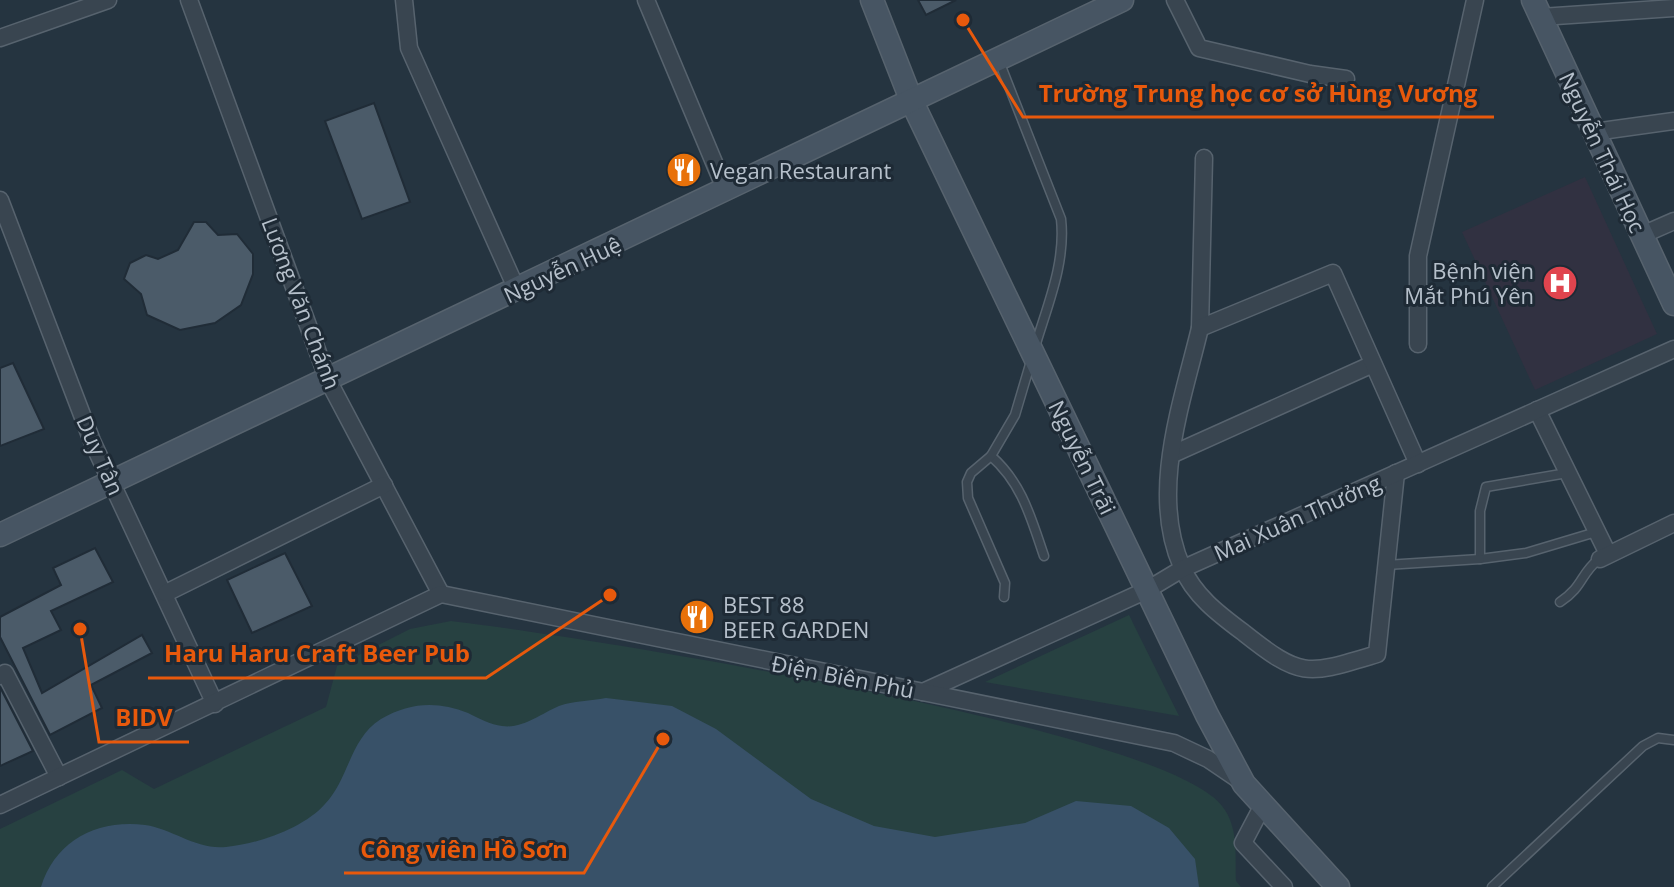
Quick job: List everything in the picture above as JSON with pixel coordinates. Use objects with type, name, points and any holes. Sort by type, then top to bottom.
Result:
[{"type":"street","points":[[0,38],[108,0]]},
{"type":"street","name":"Lương Văn Chánh","points":[[189,0],[328,380],[441,594]]},
{"type":"street","points":[[404,0],[409,48],[517,290]]},
{"type":"street","points":[[646,0],[726,191]]},
{"type":"street","name":"Nguyễn Trãi","points":[[872,0],[912,102],[1244,784],[1338,887]]},
{"type":"street","name":"Nguyễn Huệ","points":[[0,535],[1122,0]]},
{"type":"street","points":[[1175,0],[1199,48],[1346,79]]},
{"type":"street","points":[[1418,344],[1418,256],[1475,0]]},
{"type":"street","points":[[1537,8],[1674,8]]},
{"type":"street","name":"Nguyễn Thái Học","points":[[1537,8],[1674,304]]},
{"type":"street","points":[[1594,132],[1674,121]]},
{"type":"street","points":[[1204,158],[1200,328],[1173,454],[1167,517],[1182,569],[1209,607],[1295,669],[1324,670],[1377,654],[1396,473]]},
{"type":"street","name":"Duy Tân","points":[[0,200],[92,441],[166,593],[215,704]]},
{"type":"street","points":[[1642,235],[1674,221]]},
{"type":"street","points":[[1200,328],[1333,273],[1418,464]]},
{"type":"street","name":"Mai Xuân Thưởng","points":[[923,692],[1147,590],[1182,569],[1674,349]]},
{"type":"street","points":[[1173,454],[1373,364]]},
{"type":"street","points":[[1537,410],[1597,532],[1604,557],[1674,523]]},
{"type":"street","points":[[166,593],[384,485]]},
{"type":"street","points":[[0,805],[441,594]]},
{"type":"street","name":"Điện Biên Phủ","points":[[441,594],[1174,743],[1208,759],[1244,784]]},
{"type":"street","points":[[0,676],[5,673],[59,777]]},
{"type":"street","points":[[1263,805],[1243,843],[1284,887]]},
{"type":"lane","points":[[998,60],[1061,219],[1063,240],[1058,268],[1015,415],[991,456],[971,473],[967,482],[968,498],[1005,583],[1004,597]]},
{"type":"lane","points":[[991,456],[1009,471],[1023,493],[1044,556]]},
{"type":"lane","points":[[1480,559],[1480,511],[1486,487],[1568,473]]},
{"type":"lane","points":[[1386,565],[1526,553],[1597,532]]},
{"type":"lane","points":[[1560,602],[1579,589],[1589,567],[1604,557]]},
{"type":"lane","points":[[1492,887],[1643,746],[1658,738],[1674,740]]},
{"type":"shaded area","name":"Bệnh viện Mắt Phú Yên","points":[[1585,177],[1657,334],[1535,390],[1462,232]]},
{"type":"shaded area","points":[[606,698],[672,706],[716,729],[811,799],[874,826],[935,837],[1025,823],[1076,801],[1131,806],[1169,828],[1195,859],[1199,887],[41,887],[56,857],[67,846],[80,836],[110,826],[145,825],[215,847],[252,842],[293,827],[316,813],[333,794],[356,748],[371,727],[403,709],[424,705],[446,706],[493,724],[510,726],[524,723],[564,704]]},
{"type":"green space","points":[[1129,615],[1179,716],[985,682]]},
{"type":"green space","points":[[451,621],[732,665],[984,717],[1094,746],[1177,776],[1222,806],[1234,832],[1236,881],[1241,887],[0,887],[0,829],[122,770],[154,789],[326,707],[337,666],[410,629]]},
{"type":"building","points":[[918,0],[956,0],[926,15]]},
{"type":"building","points":[[374,103],[410,202],[362,219],[325,121]]},
{"type":"building","points":[[194,222],[206,222],[218,235],[237,234],[253,254],[253,274],[241,305],[215,323],[180,330],[147,315],[141,294],[124,279],[130,263],[146,255],[158,259],[178,250]]},
{"type":"building","points":[[13,363],[44,429],[0,446],[0,368]]},
{"type":"building","points":[[95,548],[113,582],[51,611],[61,630],[23,648],[42,693],[142,635],[152,653],[91,685],[102,708],[50,735],[0,637],[0,617],[61,585],[53,568]]},
{"type":"building","points":[[285,553],[312,606],[252,633],[227,580]]},
{"type":"building","points":[[0,687],[33,751],[0,766]]},
{"type":"place","name":"Trường Trung học cơ sở Hùng Vương","points":[[963,20]]},
{"type":"place","name":"Vegan Restaurant","points":[[684,170]]},
{"type":"place","name":"Bệnh viện Mắt Phú Yên","points":[[1560,283]]},
{"type":"place","name":"Haru Haru Craft Beer Pub","points":[[610,595]]},
{"type":"place","name":"BEST 88 BEER GARDEN","points":[[697,617]]},
{"type":"place","name":"BIDV","points":[[80,629]]},
{"type":"place","name":"Công viên Hồ Sơn","points":[[663,739]]}]
